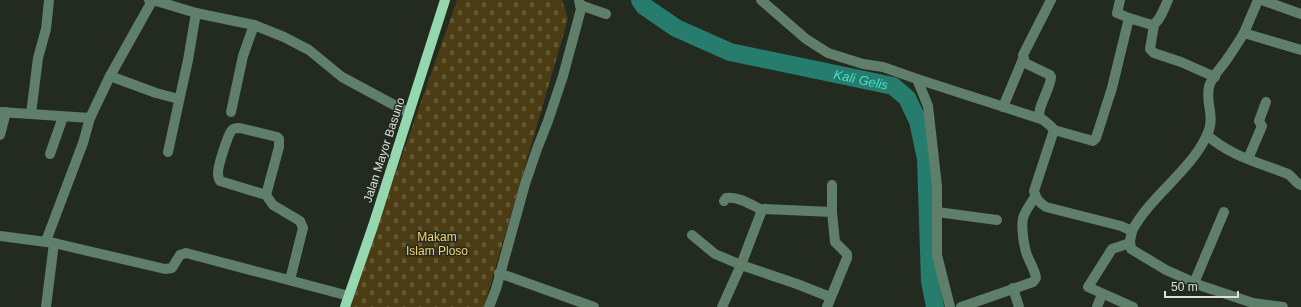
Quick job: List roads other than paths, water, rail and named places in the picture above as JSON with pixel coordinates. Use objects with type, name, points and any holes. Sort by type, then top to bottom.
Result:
[{"type":"main road","name":"Jalan Mayor Basuno","points":[[345,307],[447,2]]},
{"type":"street","points":[[31,114],[38,58],[46,30],[49,0]]},
{"type":"street","points":[[46,307],[50,242],[90,118],[110,76],[151,0],[196,13],[254,25],[284,37],[309,50],[342,77],[409,113]]},
{"type":"street","points":[[761,0],[806,39],[828,53],[863,64],[883,67],[1041,119],[1047,122],[1054,130],[1093,140],[1096,138],[1112,88],[1129,18]]},
{"type":"street","points":[[1003,107],[1023,59],[1025,50],[1051,0]]},
{"type":"street","points":[[1120,0],[1117,13],[1154,25]]},
{"type":"street","points":[[1168,0],[1154,25],[1150,49],[1154,53],[1181,62],[1214,77]]},
{"type":"street","points":[[1258,0],[1244,33],[1209,85],[1207,96],[1212,115],[1207,135],[1197,153],[1141,216],[1132,231],[1130,243],[1131,249],[1166,270],[1194,283],[1252,305],[1283,307]]},
{"type":"street","points":[[1262,0],[1301,14]]},
{"type":"street","points":[[579,3],[606,14]]},
{"type":"street","points":[[489,307],[525,184],[563,76],[581,9],[579,3]]},
{"type":"street","points":[[168,152],[188,60],[196,13]]},
{"type":"street","points":[[231,112],[243,56],[254,25]]},
{"type":"street","points":[[1244,33],[1301,50]]},
{"type":"street","points":[[1023,59],[1025,63],[1052,77],[1051,83],[1039,110],[1041,119]]},
{"type":"street","points":[[110,76],[156,93],[180,99]]},
{"type":"street","points":[[917,79],[928,106],[937,186],[937,255],[950,307]]},
{"type":"street","points":[[1248,159],[1262,126],[1259,121],[1266,102]]},
{"type":"street","points":[[0,135],[3,112],[90,118]]},
{"type":"street","points":[[50,154],[63,116]]},
{"type":"street","points":[[266,195],[279,147],[279,140],[277,137],[236,128],[232,130],[228,137],[218,169],[218,178],[220,181],[266,195],[273,205],[302,223],[303,228],[290,280]]},
{"type":"street","points":[[1054,130],[1034,191],[1035,197],[1046,207],[1121,226],[1132,231]]},
{"type":"street","points":[[1207,135],[1237,155],[1288,174],[1301,184]]},
{"type":"street","points":[[692,235],[715,254],[741,265],[797,284],[829,302],[847,258],[847,254],[835,242],[832,212],[832,185]]},
{"type":"street","points":[[724,201],[726,198],[731,197],[762,210],[767,208],[832,212]]},
{"type":"street","points":[[961,307],[1033,282],[1036,278],[1027,254],[1023,225],[1025,212],[1035,197]]},
{"type":"street","points":[[722,307],[741,265],[762,210]]},
{"type":"street","points":[[937,212],[997,220]]},
{"type":"street","points":[[1194,283],[1224,212]]},
{"type":"street","points":[[0,236],[50,242],[165,269],[172,268],[180,255],[186,253],[349,296]]},
{"type":"street","points":[[1130,243],[1112,249],[1088,287],[1133,307]]},
{"type":"street","points":[[500,273],[594,307]]},
{"type":"street","points":[[1014,288],[1019,307]]},
{"type":"street","points":[[1097,307],[1102,294]]},
{"type":"waterway","name":"Kali Gelis","points":[[640,0],[644,6],[676,28],[730,52],[893,86],[907,98],[918,121],[926,159],[930,281],[935,307]]},
{"type":"park label","name":"Makam Islam Ploso","points":[[437,244]]}]
